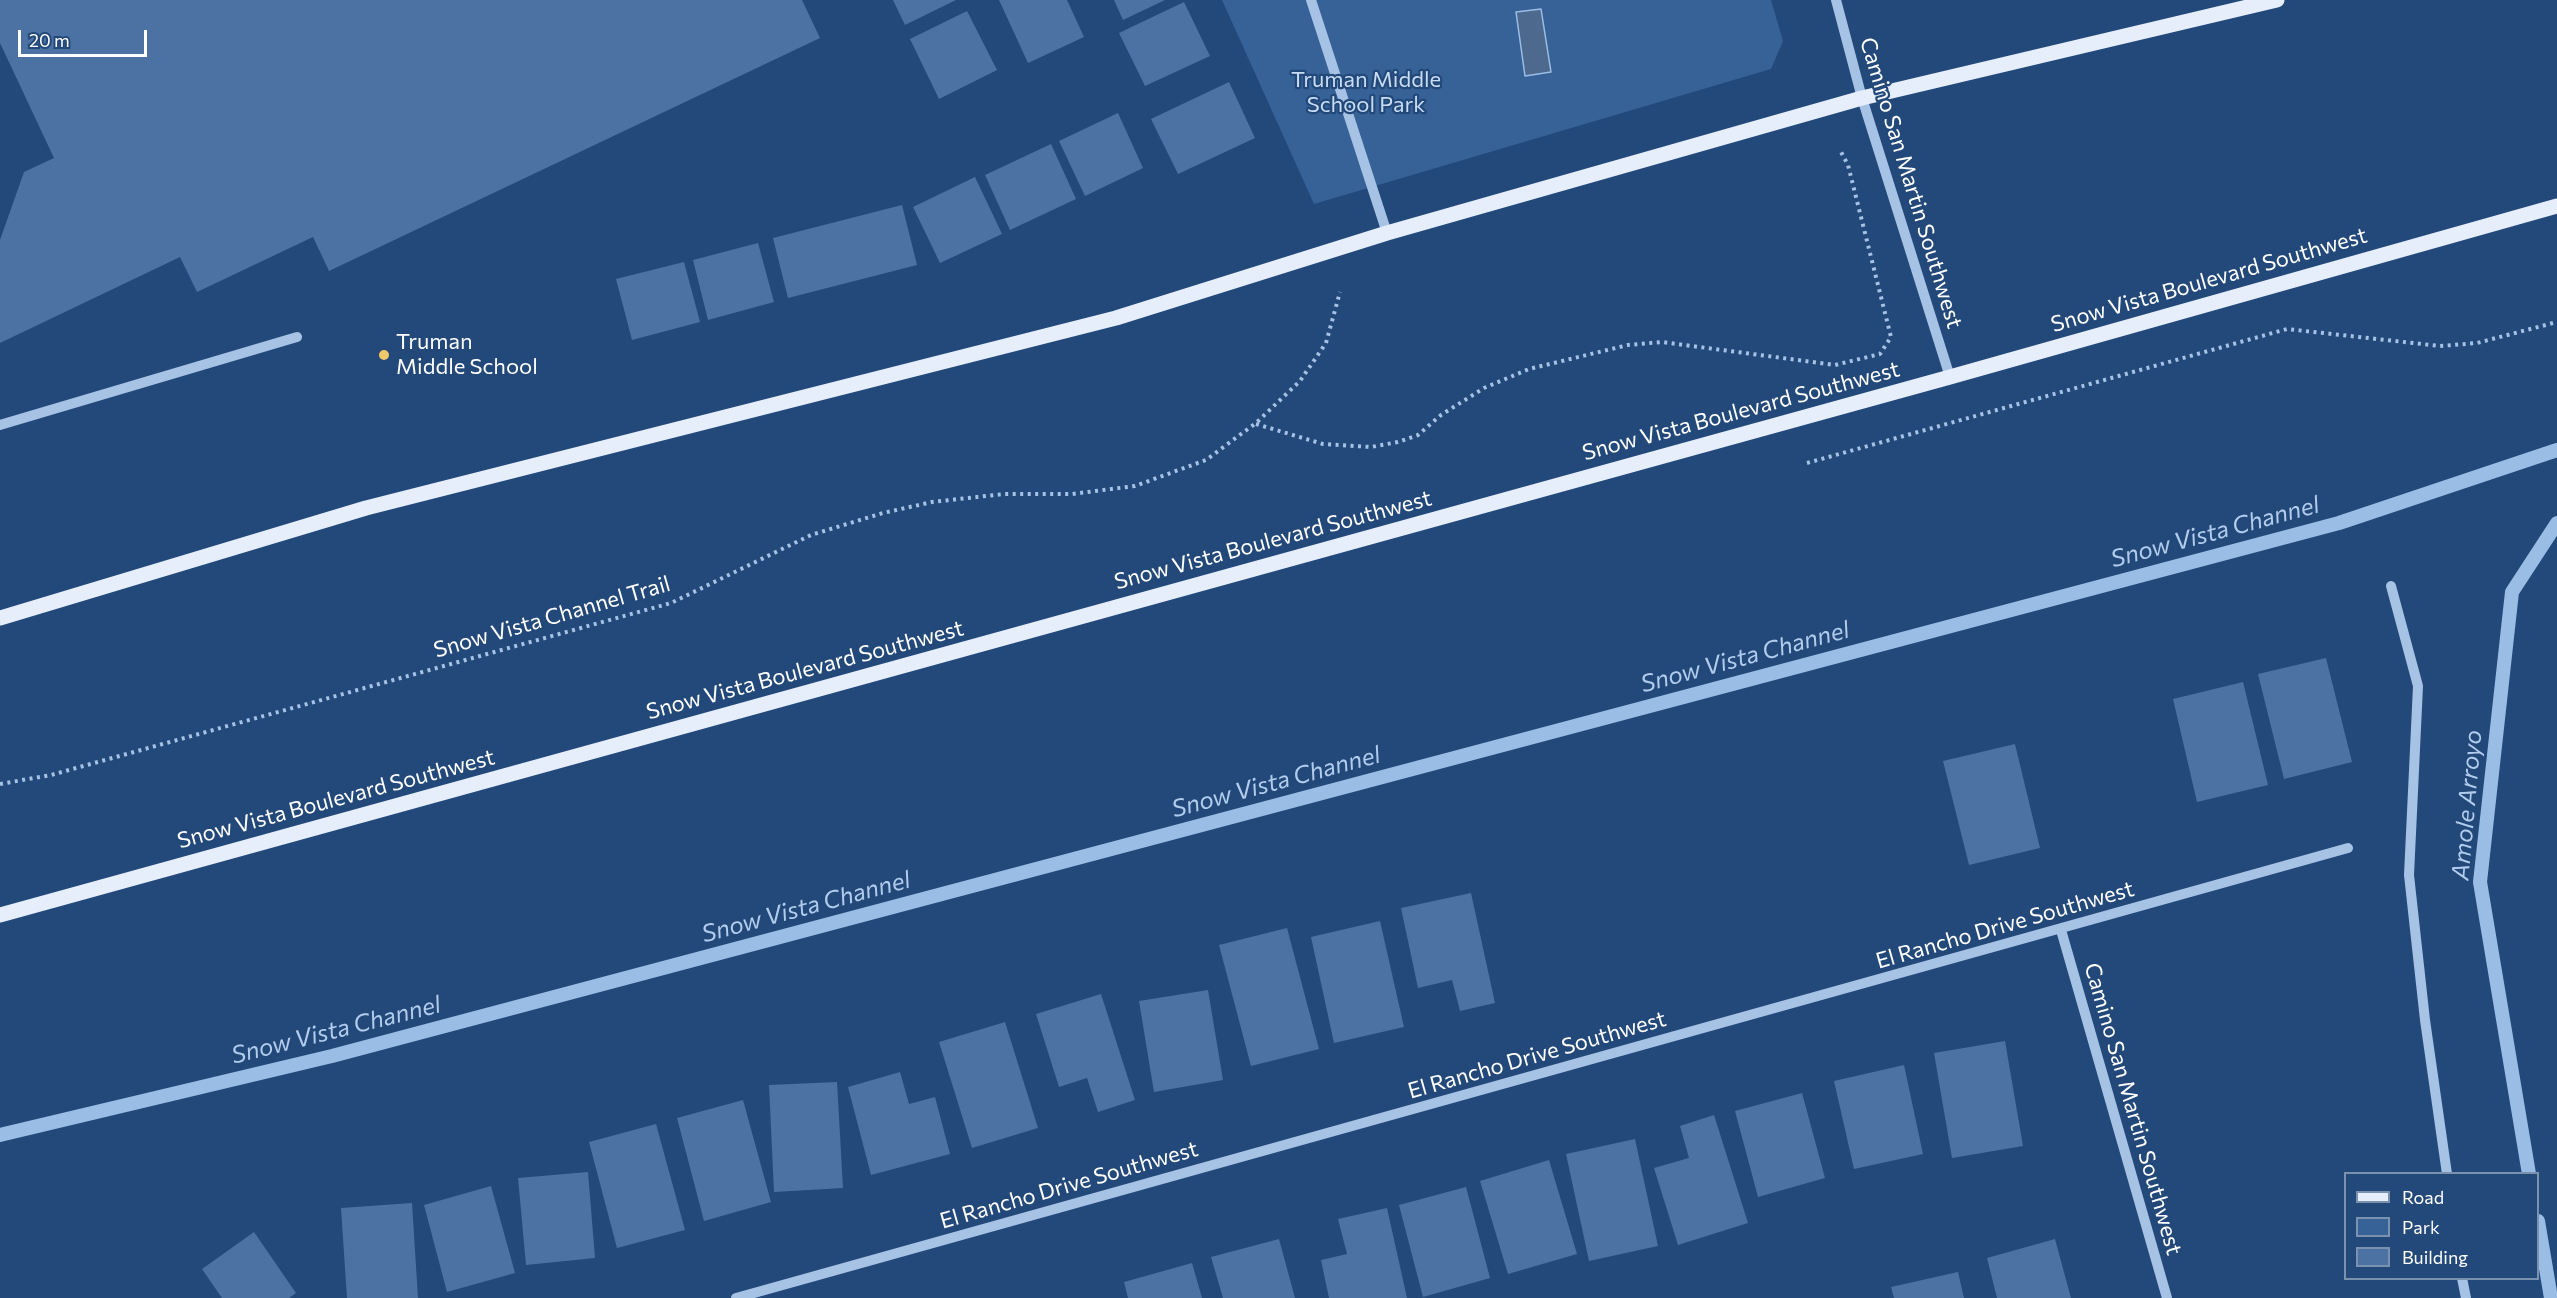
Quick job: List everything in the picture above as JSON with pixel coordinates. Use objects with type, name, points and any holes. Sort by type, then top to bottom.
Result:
[{"type":"main road","points":[[0,618],[366,508],[1116,318],[1387,233],[1862,98],[2277,0]]},
{"type":"main road","name":"Snow Vista Boulevard Southwest","points":[[0,915],[1950,377],[2557,206]]},
{"type":"street","points":[[1311,0],[1387,233]]},
{"type":"street","name":"Camino San Martin Southwest","points":[[1836,0],[1862,98],[1950,377]]},
{"type":"street","points":[[0,425],[297,337]]},
{"type":"street","points":[[2391,586],[2418,686],[2409,874],[2425,1020],[2447,1172]]},
{"type":"street","name":"El Rancho Drive Southwest","points":[[736,1298],[2061,930],[2348,848]]},
{"type":"street","name":"Camino San Martin Southwest","points":[[2061,930],[2167,1298]]},
{"type":"street","points":[[2462,1280],[2466,1298]]},
{"type":"path","points":[[1256,423],[1323,444],[1371,447],[1398,442],[1418,435],[1441,415],[1484,388],[1529,369],[1628,345],[1662,342],[1836,365],[1880,354],[1892,337],[1848,165],[1840,150]]},
{"type":"path","name":"Snow Vista Channel Trail","points":[[0,784],[51,775],[671,603],[811,535],[883,513],[932,502],[993,495],[1072,494],[1135,486],[1206,459],[1256,423],[1300,381],[1326,343],[1340,292]]},
{"type":"path","points":[[1807,463],[2288,329],[2440,346],[2477,343],[2557,322]]},
{"type":"green space","name":"Truman Middle School Park","points":[[1222,0],[1771,0],[1783,41],[1771,69],[1314,204]]},
{"type":"shaded area","points":[[1541,9],[1551,72],[1525,76],[1516,12]]},
{"type":"building","points":[[0,0],[802,0],[820,38],[329,271],[313,237],[197,292],[180,257],[0,343],[0,240],[24,172],[54,158],[0,43]]},
{"type":"building","points":[[893,0],[956,0],[905,25]]},
{"type":"building","points":[[999,0],[1067,0],[1084,37],[1028,63]]},
{"type":"building","points":[[1114,0],[1165,0],[1123,20]]},
{"type":"building","points":[[1184,2],[1210,56],[1145,86],[1119,33]]},
{"type":"building","points":[[967,11],[997,70],[939,99],[910,39]]},
{"type":"building","points":[[1229,82],[1255,138],[1178,174],[1151,119]]},
{"type":"building","points":[[1118,113],[1143,168],[1085,196],[1059,141]]},
{"type":"building","points":[[1051,144],[1076,199],[1010,230],[985,175]]},
{"type":"building","points":[[975,177],[1002,234],[940,263],[913,207]]},
{"type":"building","points":[[902,205],[917,265],[788,298],[773,238]]},
{"type":"building","points":[[758,243],[774,302],[708,320],[693,260]]},
{"type":"building","points":[[684,262],[700,322],[632,340],[616,279]]},
{"type":"building","points":[[2326,658],[2352,762],[2284,779],[2258,674]]},
{"type":"building","points":[[2243,682],[2268,785],[2197,802],[2173,699]]},
{"type":"building","points":[[2015,744],[2040,848],[1969,865],[1943,761]]},
{"type":"building","points":[[1471,893],[1495,1003],[1460,1011],[1452,980],[1418,988],[1401,908]]},
{"type":"building","points":[[1380,921],[1404,1027],[1334,1043],[1311,937]]},
{"type":"building","points":[[1287,928],[1319,1049],[1251,1066],[1219,945]]},
{"type":"building","points":[[1208,990],[1223,1080],[1154,1092],[1139,1001]]},
{"type":"building","points":[[1101,994],[1135,1100],[1098,1112],[1087,1078],[1059,1087],[1036,1014]]},
{"type":"building","points":[[1005,1022],[1038,1128],[972,1148],[939,1042]]},
{"type":"building","points":[[2005,1041],[2023,1146],[1952,1158],[1934,1053]]},
{"type":"building","points":[[1904,1065],[1923,1154],[1854,1169],[1834,1081]]},
{"type":"building","points":[[900,1072],[909,1104],[935,1097],[950,1154],[871,1175],[848,1087]]},
{"type":"building","points":[[837,1082],[843,1188],[774,1192],[769,1085]]},
{"type":"building","points":[[1802,1093],[1825,1178],[1758,1197],[1735,1111]]},
{"type":"building","points":[[743,1100],[771,1202],[704,1221],[677,1118]]},
{"type":"building","points":[[1714,1115],[1748,1223],[1678,1245],[1654,1168],[1689,1158],[1680,1126]]},
{"type":"building","points":[[656,1124],[685,1230],[617,1248],[589,1142]]},
{"type":"building","points":[[1635,1139],[1658,1246],[1589,1261],[1566,1154]]},
{"type":"building","points":[[1549,1160],[1577,1254],[1508,1274],[1480,1181]]},
{"type":"building","points":[[588,1172],[595,1258],[526,1265],[518,1178]]},
{"type":"building","points":[[491,1186],[515,1273],[447,1292],[424,1205]]},
{"type":"building","points":[[1466,1187],[1490,1278],[1423,1297],[1399,1205]]},
{"type":"building","points":[[412,1203],[418,1298],[347,1298],[341,1208]]},
{"type":"building","points":[[1387,1208],[1407,1298],[1329,1298],[1321,1260],[1347,1254],[1338,1219]]},
{"type":"building","points":[[254,1232],[296,1293],[289,1298],[222,1298],[202,1269]]},
{"type":"building","points":[[1279,1239],[1295,1298],[1223,1298],[1211,1257]]},
{"type":"building","points":[[2055,1239],[2071,1298],[1997,1298],[1987,1258]]},
{"type":"building","points":[[1192,1263],[1202,1298],[1128,1298],[1124,1282]]},
{"type":"building","points":[[1958,1272],[1964,1298],[1894,1298],[1891,1287]]},
{"type":"waterway","name":"Snow Vista Channel","points":[[0,1135],[332,1056],[2339,523],[2557,450]]},
{"type":"waterway","name":"Amole Arroyo","points":[[2529,1172],[2480,882],[2512,592],[2557,523]]},
{"type":"waterway","name":"Amole Arroyo","points":[[2539,1227],[2551,1298]]},
{"type":"place","name":"Truman Middle School","points":[[384,355]]}]
